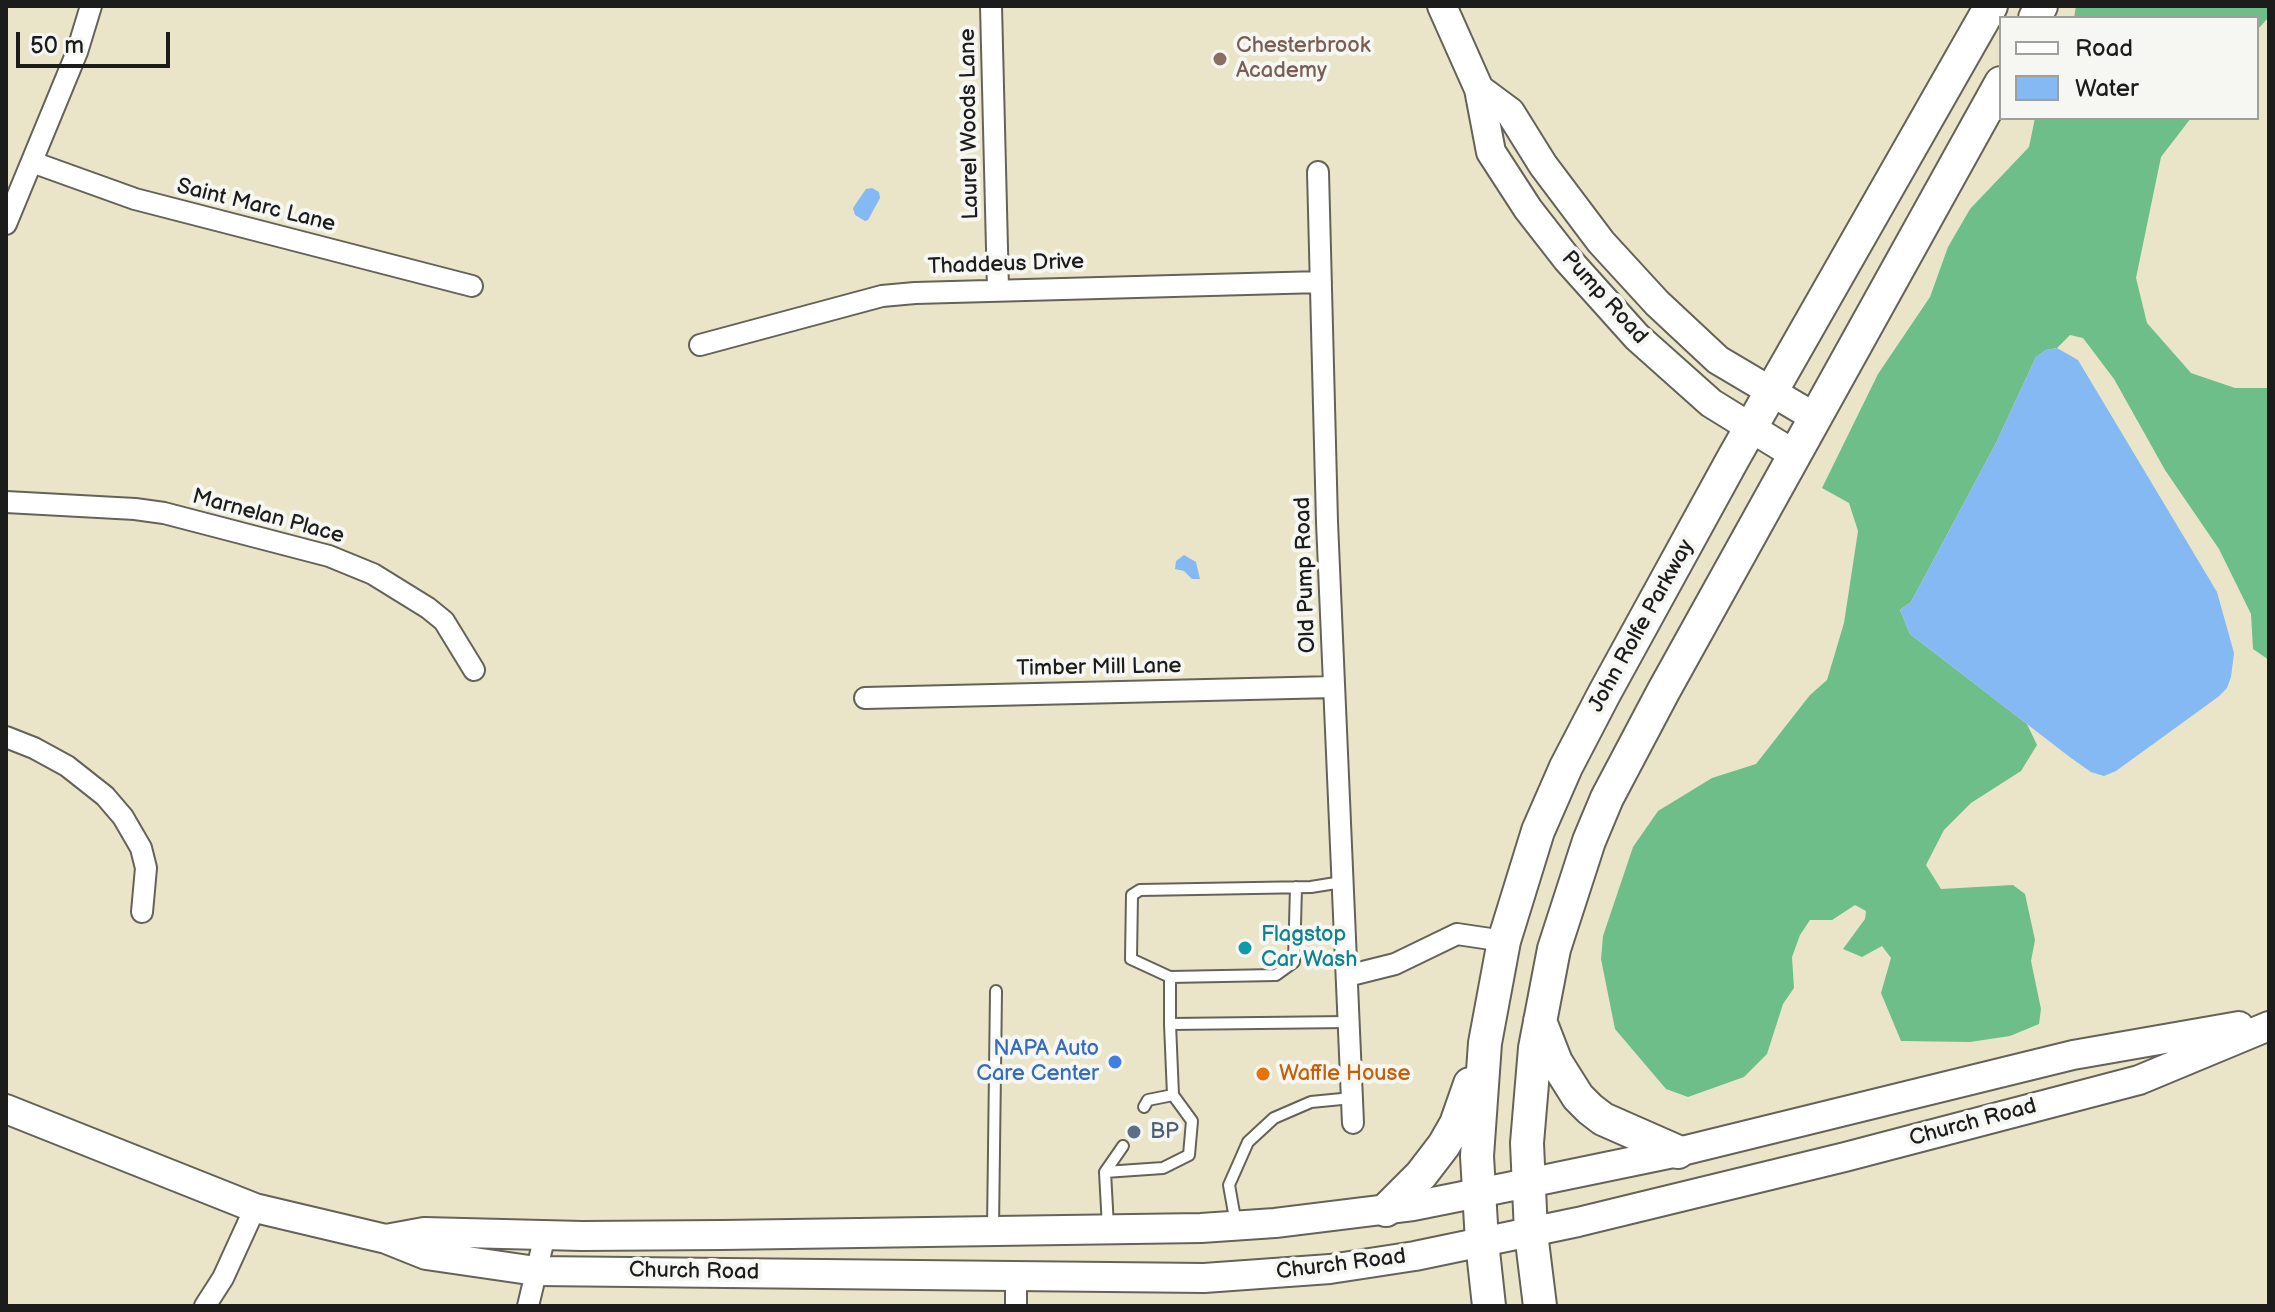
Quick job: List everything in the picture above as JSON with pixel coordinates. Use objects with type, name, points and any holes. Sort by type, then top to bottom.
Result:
[{"type":"main road","name":"Pump Road","points":[[1442,6],[1479,89],[1491,152],[1528,209],[1567,259],[1637,337],[1711,403],[1795,455]]},
{"type":"main road","name":"John Rolfe Parkway","points":[[1489,1306],[1478,1193],[1485,1043],[1504,941],[1538,831],[1561,777],[1751,428],[1991,6]]},
{"type":"main road","points":[[1540,1306],[1531,1233],[1527,1143],[1539,1019],[1557,937],[1589,841],[1607,798],[1663,692],[1999,87]]},
{"type":"main road","name":"Pump Road","points":[[1479,89],[1510,112],[1543,165],[1601,242],[1657,303],[1718,360],[1816,418]]},
{"type":"main road","points":[[1539,1019],[1561,1071],[1590,1109],[1603,1119],[1678,1152]]},
{"type":"main road","name":"Church Road","points":[[386,1239],[424,1232],[545,1235],[1108,1230],[1237,1226],[1386,1210],[1678,1152],[2073,1055],[2269,1023]]},
{"type":"main road","name":"Church Road","points":[[6,1109],[255,1208],[386,1239],[426,1255],[536,1271],[1154,1279],[1344,1267],[1531,1233],[1845,1157],[2139,1080],[2269,1023]]},
{"type":"main road","points":[[1386,1210],[1421,1175],[1451,1134],[1485,1043]]},
{"type":"street","points":[[6,224],[77,52],[91,6]]},
{"type":"street","name":"Laurel Woods Lane","points":[[991,6],[998,289]]},
{"type":"street","name":"Saint Marc Lane","points":[[32,162],[135,199],[472,286]]},
{"type":"street","name":"Old Pump Road","points":[[1318,172],[1334,687],[1353,1123]]},
{"type":"street","name":"Thaddeus Drive","points":[[700,345],[882,296],[998,289],[1321,282]]},
{"type":"street","name":"Marnelan Place","points":[[6,502],[164,513],[329,556],[373,574],[428,608],[444,621],[474,670]]},
{"type":"street","name":"Timber Mill Lane","points":[[865,698],[1334,687]]},
{"type":"street","points":[[6,737],[67,766],[105,796],[123,817],[141,848],[146,868],[142,912]]},
{"type":"street","points":[[1347,976],[1395,964],[1457,934],[1504,941]]},
{"type":"street","points":[[205,1306],[223,1278],[255,1208]]},
{"type":"street","points":[[528,1306],[545,1235]]},
{"type":"street","points":[[1016,1276],[1016,1306]]},
{"type":"lane","points":[[1296,887],[1294,962],[1276,975],[1170,977],[1131,959],[1132,895],[1140,890],[1296,887],[1342,882]]},
{"type":"lane","points":[[1105,1172],[1163,1168],[1189,1155],[1192,1121],[1173,1095],[1170,977]]},
{"type":"lane","points":[[993,1232],[996,991]]},
{"type":"lane","points":[[1170,1024],[1349,1022]]},
{"type":"lane","points":[[1144,1107],[1148,1100],[1173,1095]]},
{"type":"lane","points":[[1237,1226],[1229,1185],[1248,1142],[1274,1118],[1311,1102],[1352,1098]]},
{"type":"lane","points":[[1108,1230],[1105,1172],[1123,1146]]},
{"type":"green space","points":[[2076,6],[2269,6],[2269,17],[2259,28],[2259,16],[2074,16]]},
{"type":"green space","points":[[2035,120],[2189,120],[2161,157],[2136,278],[2147,323],[2191,373],[2235,388],[2269,388],[2269,660],[2253,649],[2251,614],[2219,549],[2165,470],[2114,379],[2083,338],[2070,335],[2057,348],[2046,350],[2036,357],[1996,443],[1911,602],[1900,610],[1910,634],[2027,724],[2037,745],[2021,771],[1971,803],[1944,830],[1926,865],[1941,889],[2013,885],[2025,894],[2035,940],[2031,961],[2041,1009],[2039,1024],[2010,1036],[1970,1042],[1901,1041],[1881,993],[1891,958],[1882,946],[1862,957],[1843,949],[1865,919],[1866,911],[1855,905],[1832,920],[1810,920],[1800,935],[1792,957],[1794,988],[1783,1004],[1767,1054],[1744,1077],[1688,1097],[1666,1089],[1615,1029],[1601,959],[1603,936],[1633,847],[1658,811],[1712,778],[1756,764],[1810,695],[1827,680],[1844,623],[1858,531],[1849,503],[1822,488],[1878,374],[1930,297],[1948,247],[1970,209],[2029,147]]},
{"type":"water","points":[[866,189],[879,192],[880,198],[865,221],[855,215],[853,208]]},
{"type":"water","points":[[2057,348],[2078,360],[2217,592],[2234,653],[2227,688],[2218,697],[2116,771],[2104,776],[2091,772],[2071,758],[1910,634],[1900,610],[1911,602],[1996,443],[2036,357],[2046,350]]},
{"type":"water","points":[[1184,555],[1196,562],[1200,579],[1192,579],[1184,571],[1175,569],[1176,561]]},
{"type":"place","name":"Chesterbrook Academy","points":[[1220,59]]},
{"type":"place","name":"Flagstop Car Wash","points":[[1245,948]]},
{"type":"place","name":"NAPA Auto Care Center","points":[[1115,1062]]},
{"type":"place","name":"Waffle House","points":[[1263,1074]]},
{"type":"place","name":"BP","points":[[1134,1132]]}]
